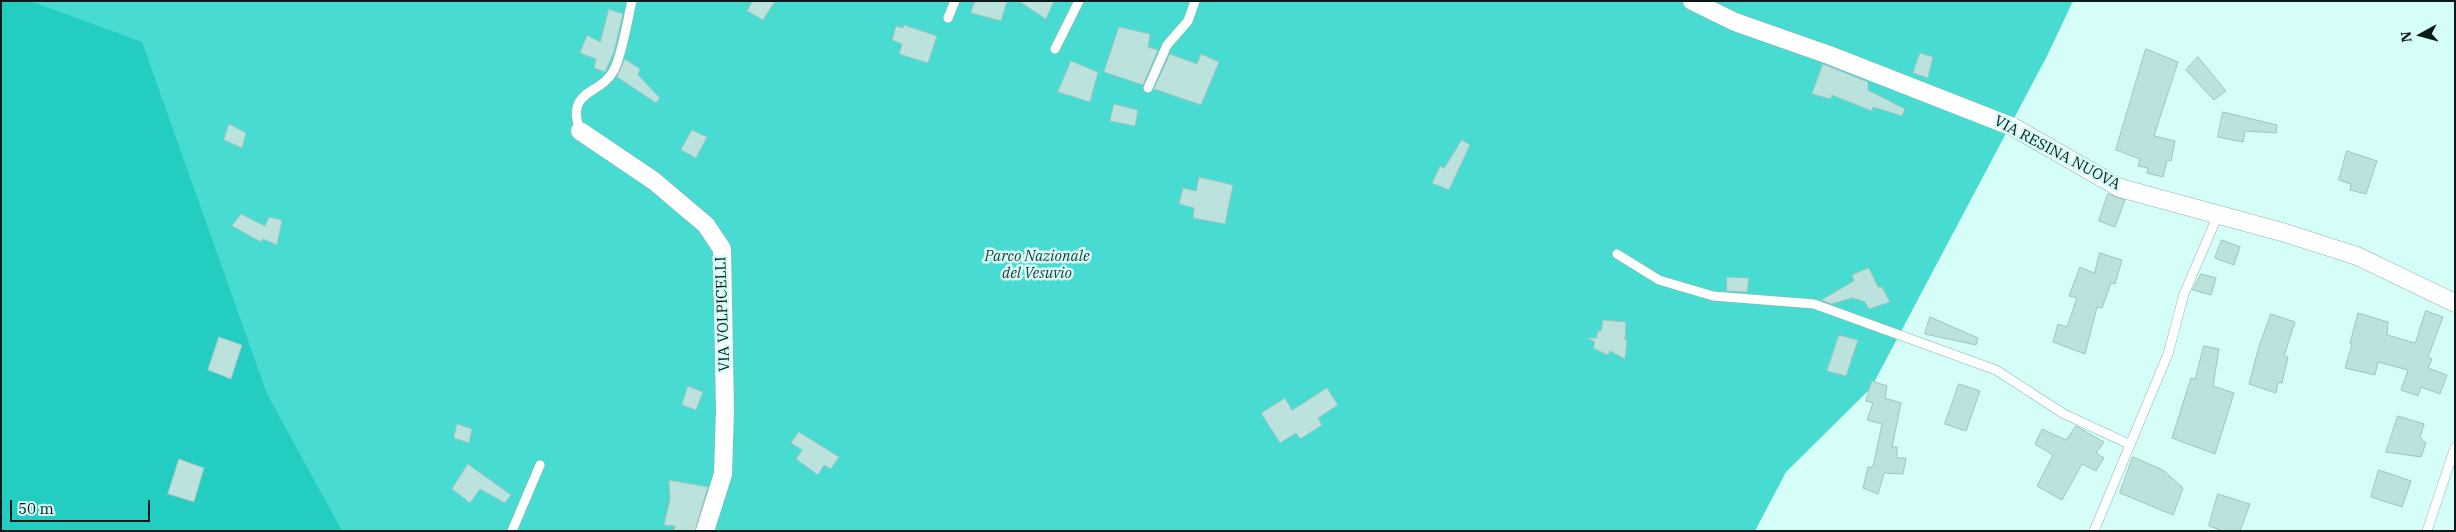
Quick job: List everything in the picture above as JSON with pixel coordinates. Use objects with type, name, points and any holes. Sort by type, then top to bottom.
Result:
[{"type":"street","name":"VIA RESINA NUOVA","points":[[1692,1],[1735,22],[1829,55],[2013,127],[2120,188],[2356,256],[2455,303]]},
{"type":"street","name":"VIA VOLPICELLI","points":[[580,131],[669,193],[706,225],[722,249],[725,410],[723,474],[704,531]]},
{"type":"lane","points":[[580,131],[575,116],[578,105],[589,92],[606,80],[614,70],[632,1]]},
{"type":"lane","points":[[948,18],[955,1]]},
{"type":"lane","points":[[1055,49],[1080,1]]},
{"type":"lane","points":[[1148,88],[1167,45],[1188,21],[1196,1]]},
{"type":"lane","points":[[2094,531],[2168,354],[2184,294],[2218,215]]},
{"type":"lane","points":[[1617,254],[1659,280],[1713,296],[1814,304],[1996,370],[2064,414],[2129,444]]},
{"type":"lane","points":[[2427,531],[2455,447]]},
{"type":"lane","points":[[512,531],[540,465]]},
{"type":"green space","name":"Parco Nazionale del Vesuvio","points":[[1,1],[2073,1],[2047,56],[1871,388],[1786,472],[1755,531],[1,531]]},
{"type":"shaded area","points":[[1,1],[30,1],[142,42],[267,394],[342,531],[1,531]]},
{"type":"building","points":[[753,1],[775,1],[763,20],[747,11]]},
{"type":"building","points":[[975,1],[1007,1],[1001,21],[971,13]]},
{"type":"building","points":[[1019,1],[1054,1],[1046,19]]},
{"type":"building","points":[[609,9],[623,14],[614,52],[605,72],[594,68],[596,59],[580,53],[587,35],[600,42]]},
{"type":"building","points":[[904,25],[937,36],[928,63],[899,54],[902,44],[892,40],[896,26],[903,28]]},
{"type":"building","points":[[1119,27],[1150,34],[1148,47],[1158,50],[1143,85],[1104,72]]},
{"type":"building","points":[[2146,49],[2178,62],[2154,136],[2175,141],[2171,161],[2167,160],[2163,177],[2147,173],[2148,168],[2138,166],[2140,159],[2116,150]]},
{"type":"building","points":[[1920,53],[1933,57],[1928,78],[1913,73]]},
{"type":"building","points":[[1170,54],[1197,64],[1201,54],[1219,62],[1201,105],[1154,89]]},
{"type":"building","points":[[2198,57],[2226,91],[2214,100],[2186,70]]},
{"type":"building","points":[[625,59],[640,69],[638,75],[660,98],[656,103],[617,77]]},
{"type":"building","points":[[1071,61],[1098,72],[1090,102],[1058,92]]},
{"type":"building","points":[[1823,64],[1868,82],[1868,90],[1905,109],[1902,116],[1873,107],[1872,111],[1832,95],[1831,99],[1812,94]]},
{"type":"building","points":[[1114,104],[1138,110],[1135,126],[1110,121]]},
{"type":"building","points":[[2223,112],[2277,125],[2276,133],[2245,131],[2243,142],[2218,137]]},
{"type":"building","points":[[229,124],[246,133],[242,148],[224,140]]},
{"type":"building","points":[[692,130],[707,137],[696,158],[681,150]]},
{"type":"building","points":[[1462,140],[1470,145],[1449,190],[1432,183],[1440,166],[1444,168]]},
{"type":"building","points":[[2347,151],[2377,161],[2366,194],[2350,190],[2351,184],[2339,180]]},
{"type":"building","points":[[1199,177],[1233,185],[1225,224],[1193,218],[1194,208],[1179,204],[1183,188],[1196,191]]},
{"type":"building","points":[[2108,194],[2125,200],[2115,227],[2099,221]]},
{"type":"building","points":[[241,214],[265,226],[269,217],[282,220],[277,245],[263,239],[261,242],[232,226]]},
{"type":"building","points":[[2222,240],[2240,247],[2234,265],[2215,258]]},
{"type":"building","points":[[2100,253],[2122,260],[2115,284],[2111,283],[2102,308],[2097,307],[2085,354],[2053,342],[2058,324],[2067,327],[2077,298],[2069,296],[2080,267],[2094,273]]},
{"type":"building","points":[[1869,268],[1878,287],[1882,287],[1890,302],[1869,309],[1865,302],[1852,298],[1832,304],[1821,300],[1854,281],[1852,275]]},
{"type":"building","points":[[2201,274],[2216,278],[2211,295],[2193,290]]},
{"type":"building","points":[[1727,277],[1749,278],[1747,292],[1727,291]]},
{"type":"building","points":[[2426,311],[2443,317],[2428,357],[2432,359],[2428,368],[2447,375],[2440,394],[2421,387],[2418,396],[2401,390],[2408,370],[2378,362],[2375,375],[2345,368],[2358,313],[2388,322],[2387,335],[2415,343]]},
{"type":"building","points":[[2271,314],[2295,322],[2284,356],[2288,357],[2282,383],[2278,382],[2276,393],[2249,384],[2258,350]]},
{"type":"building","points":[[1930,317],[1978,338],[1976,345],[1925,334]]},
{"type":"building","points":[[1603,320],[1626,322],[1625,359],[1610,351],[1608,355],[1593,348],[1595,342],[1587,338],[1596,338],[1598,331],[1601,331]]},
{"type":"building","points":[[1839,335],[1858,340],[1846,376],[1827,371]]},
{"type":"building","points":[[219,337],[242,345],[231,379],[208,370]]},
{"type":"building","points":[[2204,346],[2219,349],[2213,386],[2234,393],[2215,454],[2172,438],[2191,378],[2195,379]]},
{"type":"building","points":[[1872,381],[1887,386],[1885,398],[1901,403],[1892,447],[1897,447],[1897,458],[1906,458],[1903,474],[1884,473],[1878,494],[1863,488],[1868,467],[1873,467],[1882,424],[1867,420],[1873,403],[1866,401]]},
{"type":"building","points":[[1959,384],[1980,391],[1966,431],[1945,424]]},
{"type":"building","points":[[688,386],[703,392],[696,410],[682,405]]},
{"type":"building","points":[[1327,388],[1338,405],[1318,418],[1322,425],[1300,439],[1296,433],[1280,443],[1261,413],[1285,398],[1292,410]]},
{"type":"building","points":[[2398,416],[2424,424],[2420,437],[2426,443],[2421,457],[2386,452]]},
{"type":"building","points":[[457,424],[472,429],[469,443],[454,438]]},
{"type":"building","points":[[2076,426],[2104,442],[2096,453],[2104,458],[2096,471],[2082,464],[2062,500],[2037,486],[2053,455],[2035,444],[2042,429],[2066,440]]},
{"type":"building","points":[[799,432],[839,457],[831,469],[824,465],[818,475],[796,459],[802,450],[791,443]]},
{"type":"building","points":[[2133,457],[2163,470],[2183,488],[2173,515],[2120,493]]},
{"type":"building","points":[[179,459],[204,468],[194,502],[168,494]]},
{"type":"building","points":[[468,464],[511,495],[505,503],[480,489],[470,503],[452,489]]},
{"type":"building","points":[[2379,470],[2411,481],[2402,507],[2371,497]]},
{"type":"building","points":[[669,480],[708,487],[695,531],[674,531],[675,526],[664,525],[670,499]]},
{"type":"building","points":[[2218,494],[2250,504],[2240,531],[2223,531],[2209,526]]}]
